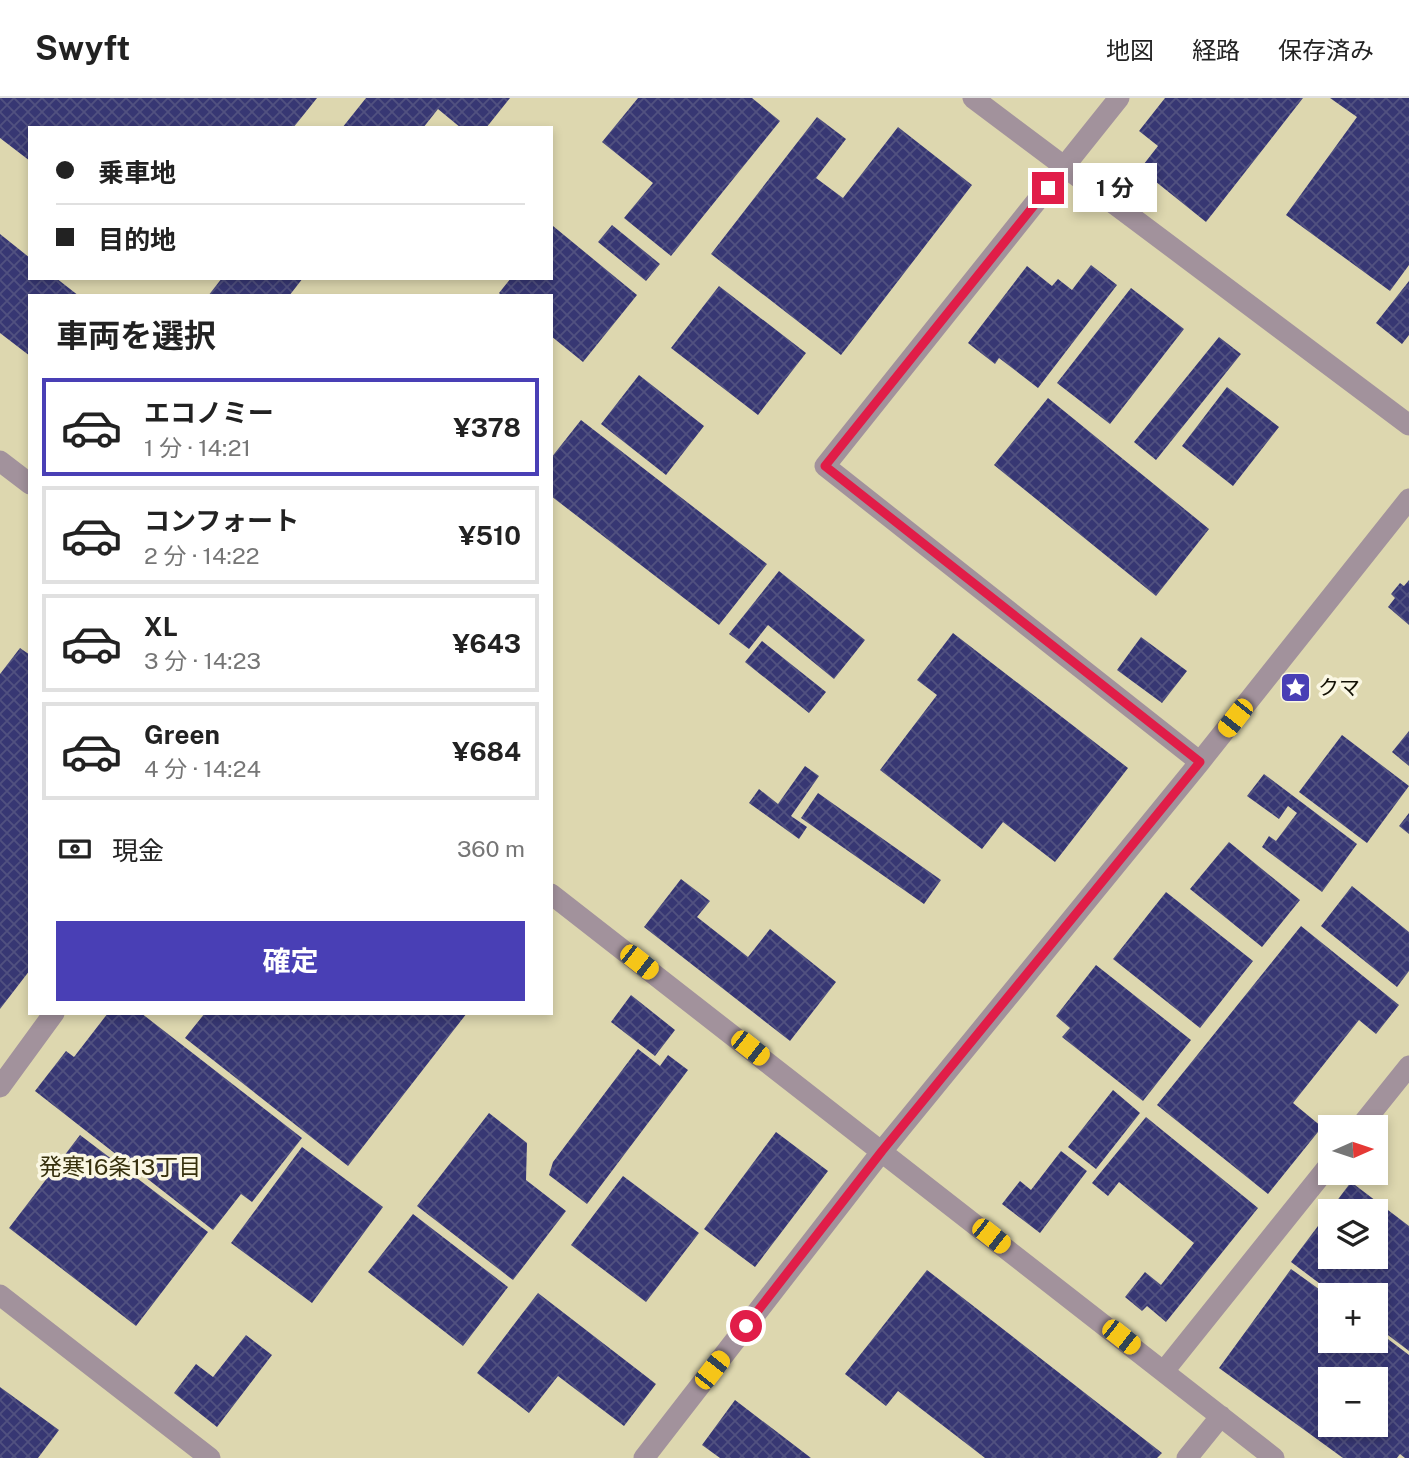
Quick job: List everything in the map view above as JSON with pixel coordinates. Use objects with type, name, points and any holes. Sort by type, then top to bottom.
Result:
[{"type":"street","points":[[973,98],[1409,425]]},
{"type":"street","points":[[1119,98],[825,466],[1200,762]]},
{"type":"street","points":[[0,461],[28,482]]},
{"type":"street","points":[[644,1458],[882,1151],[1200,762],[1409,499]]},
{"type":"street","points":[[553,896],[1274,1458]]},
{"type":"street","points":[[0,1087],[53,1015]]},
{"type":"street","points":[[1370,1115],[1409,1066]]},
{"type":"street","points":[[1164,1371],[1318,1179]]},
{"type":"street","points":[[0,1295],[210,1458]]},
{"type":"street","points":[[1187,1458],[1221,1416]]},
{"type":"building","points":[[0,98],[317,98],[295,126],[28,126],[28,159],[0,138]]},
{"type":"building","points":[[366,98],[510,98],[488,126],[459,126],[438,109],[425,126],[344,126]]},
{"type":"building","points":[[638,98],[752,98],[780,121],[671,256],[624,218],[653,183],[602,142]]},
{"type":"building","points":[[1165,98],[1303,98],[1206,222],[1140,169],[1158,146],[1139,131]]},
{"type":"building","points":[[1330,98],[1409,98],[1409,265],[1390,291],[1286,215],[1357,117]]},
{"type":"building","points":[[817,117],[846,139],[816,178],[843,198],[898,127],[972,185],[841,355],[711,254]]},
{"type":"building","points":[[612,225],[660,264],[646,281],[598,242]]},
{"type":"building","points":[[553,226],[637,295],[583,362],[553,338],[553,294],[499,293],[509,280],[553,280]]},
{"type":"building","points":[[0,234],[28,256],[28,280],[59,280],[76,294],[28,294],[28,354],[0,333]]},
{"type":"building","points":[[1091,265],[1117,285],[1038,388],[999,358],[995,364],[968,343],[1027,266],[1052,286],[1058,279],[1072,290]]},
{"type":"building","points":[[220,280],[301,280],[291,294],[210,294]]},
{"type":"building","points":[[1409,281],[1409,335],[1402,344],[1376,323]]},
{"type":"building","points":[[719,286],[806,353],[758,415],[671,348]]},
{"type":"building","points":[[1131,288],[1184,329],[1110,424],[1057,383]]},
{"type":"building","points":[[1219,337],[1241,354],[1156,460],[1134,442]]},
{"type":"building","points":[[639,375],[704,426],[666,475],[601,424]]},
{"type":"building","points":[[1227,387],[1279,427],[1233,486],[1182,446]]},
{"type":"building","points":[[1048,398],[1209,529],[1156,596],[994,465]]},
{"type":"building","points":[[581,420],[767,564],[719,625],[553,498],[553,455]]},
{"type":"building","points":[[779,571],[865,640],[834,679],[768,625],[749,649],[729,634]]},
{"type":"building","points":[[1409,580],[1409,625],[1388,607],[1395,598],[1391,594],[1400,583],[1404,586]]},
{"type":"building","points":[[953,633],[1128,768],[1055,862],[1003,822],[982,849],[880,770],[937,695],[917,680]]},
{"type":"building","points":[[1141,637],[1187,671],[1162,703],[1117,670]]},
{"type":"building","points":[[762,641],[826,692],[809,713],[745,662]]},
{"type":"building","points":[[20,648],[28,654],[28,973],[0,1009],[0,674]]},
{"type":"building","points":[[1409,731],[1409,766],[1392,752]]},
{"type":"building","points":[[1342,735],[1409,786],[1367,843],[1299,792]]},
{"type":"building","points":[[805,766],[819,776],[791,816],[807,827],[799,839],[749,803],[759,789],[778,804]]},
{"type":"building","points":[[1264,774],[1357,844],[1322,892],[1262,847],[1269,836],[1276,841],[1297,813],[1288,806],[1279,819],[1247,796]]},
{"type":"building","points":[[818,793],[941,880],[924,904],[801,818]]},
{"type":"building","points":[[1409,813],[1409,834],[1399,826]]},
{"type":"building","points":[[1229,842],[1300,900],[1262,947],[1190,889]]},
{"type":"building","points":[[681,879],[710,901],[697,917],[748,957],[770,929],[836,982],[790,1041],[644,927]]},
{"type":"building","points":[[1352,886],[1409,932],[1409,971],[1397,987],[1321,926]]},
{"type":"building","points":[[1166,892],[1253,961],[1200,1028],[1113,959]]},
{"type":"building","points":[[1301,926],[1399,1005],[1376,1034],[1359,1020],[1293,1103],[1318,1124],[1318,1132],[1268,1194],[1157,1105]]},
{"type":"building","points":[[1096,965],[1191,1040],[1143,1101],[1062,1037],[1070,1028],[1056,1016]]},
{"type":"building","points":[[631,995],[675,1030],[655,1056],[611,1022]]},
{"type":"building","points":[[106,1015],[144,1015],[302,1138],[252,1202],[241,1194],[213,1230],[35,1091],[66,1051],[74,1057]]},
{"type":"building","points":[[203,1015],[465,1015],[348,1166],[185,1038]]},
{"type":"building","points":[[638,1049],[660,1066],[668,1055],[688,1070],[587,1204],[549,1175],[553,1162]]},
{"type":"building","points":[[1113,1090],[1140,1113],[1096,1169],[1068,1147]]},
{"type":"building","points":[[489,1113],[527,1143],[526,1180],[566,1211],[513,1280],[417,1206]]},
{"type":"building","points":[[1146,1117],[1258,1208],[1166,1322],[1147,1306],[1142,1311],[1125,1297],[1145,1272],[1161,1285],[1194,1243],[1119,1182],[1108,1196],[1092,1183]]},
{"type":"building","points":[[776,1132],[828,1171],[755,1267],[704,1229]]},
{"type":"building","points":[[80,1135],[208,1232],[136,1326],[9,1228]]},
{"type":"building","points":[[302,1147],[383,1207],[312,1303],[231,1243]]},
{"type":"building","points":[[1061,1151],[1087,1171],[1040,1233],[1002,1204],[1020,1181],[1031,1190]]},
{"type":"building","points":[[623,1176],[699,1233],[646,1302],[571,1245]]},
{"type":"building","points":[[1349,1185],[1355,1185],[1373,1199],[1338,1199]]},
{"type":"building","points":[[1388,1210],[1409,1226],[1409,1351],[1388,1335],[1388,1283],[1319,1283],[1291,1262],[1318,1226],[1318,1269],[1388,1269]]},
{"type":"building","points":[[413,1214],[508,1287],[463,1346],[368,1272]]},
{"type":"building","points":[[1291,1269],[1318,1288],[1318,1353],[1388,1353],[1388,1339],[1409,1355],[1409,1458],[1400,1454],[1397,1458],[1343,1458],[1219,1368]]},
{"type":"building","points":[[927,1270],[1162,1453],[1157,1458],[985,1458],[898,1391],[886,1406],[845,1374]]},
{"type":"building","points":[[538,1293],[656,1384],[624,1426],[558,1376],[529,1413],[477,1373]]},
{"type":"building","points":[[246,1335],[272,1355],[217,1427],[174,1393],[196,1364],[213,1377]]},
{"type":"building","points":[[0,1387],[59,1430],[38,1458],[0,1458]]},
{"type":"building","points":[[735,1400],[811,1458],[720,1458],[702,1445]]},
{"type":"place","name":"クマ","points":[[1295,688]]},
{"type":"district","name":"発寒16条13丁目","points":[[120,1167]]},
{"type":"route","points":[[746,1326],[882,1151],[1200,762],[825,466],[1048,188]]}]
